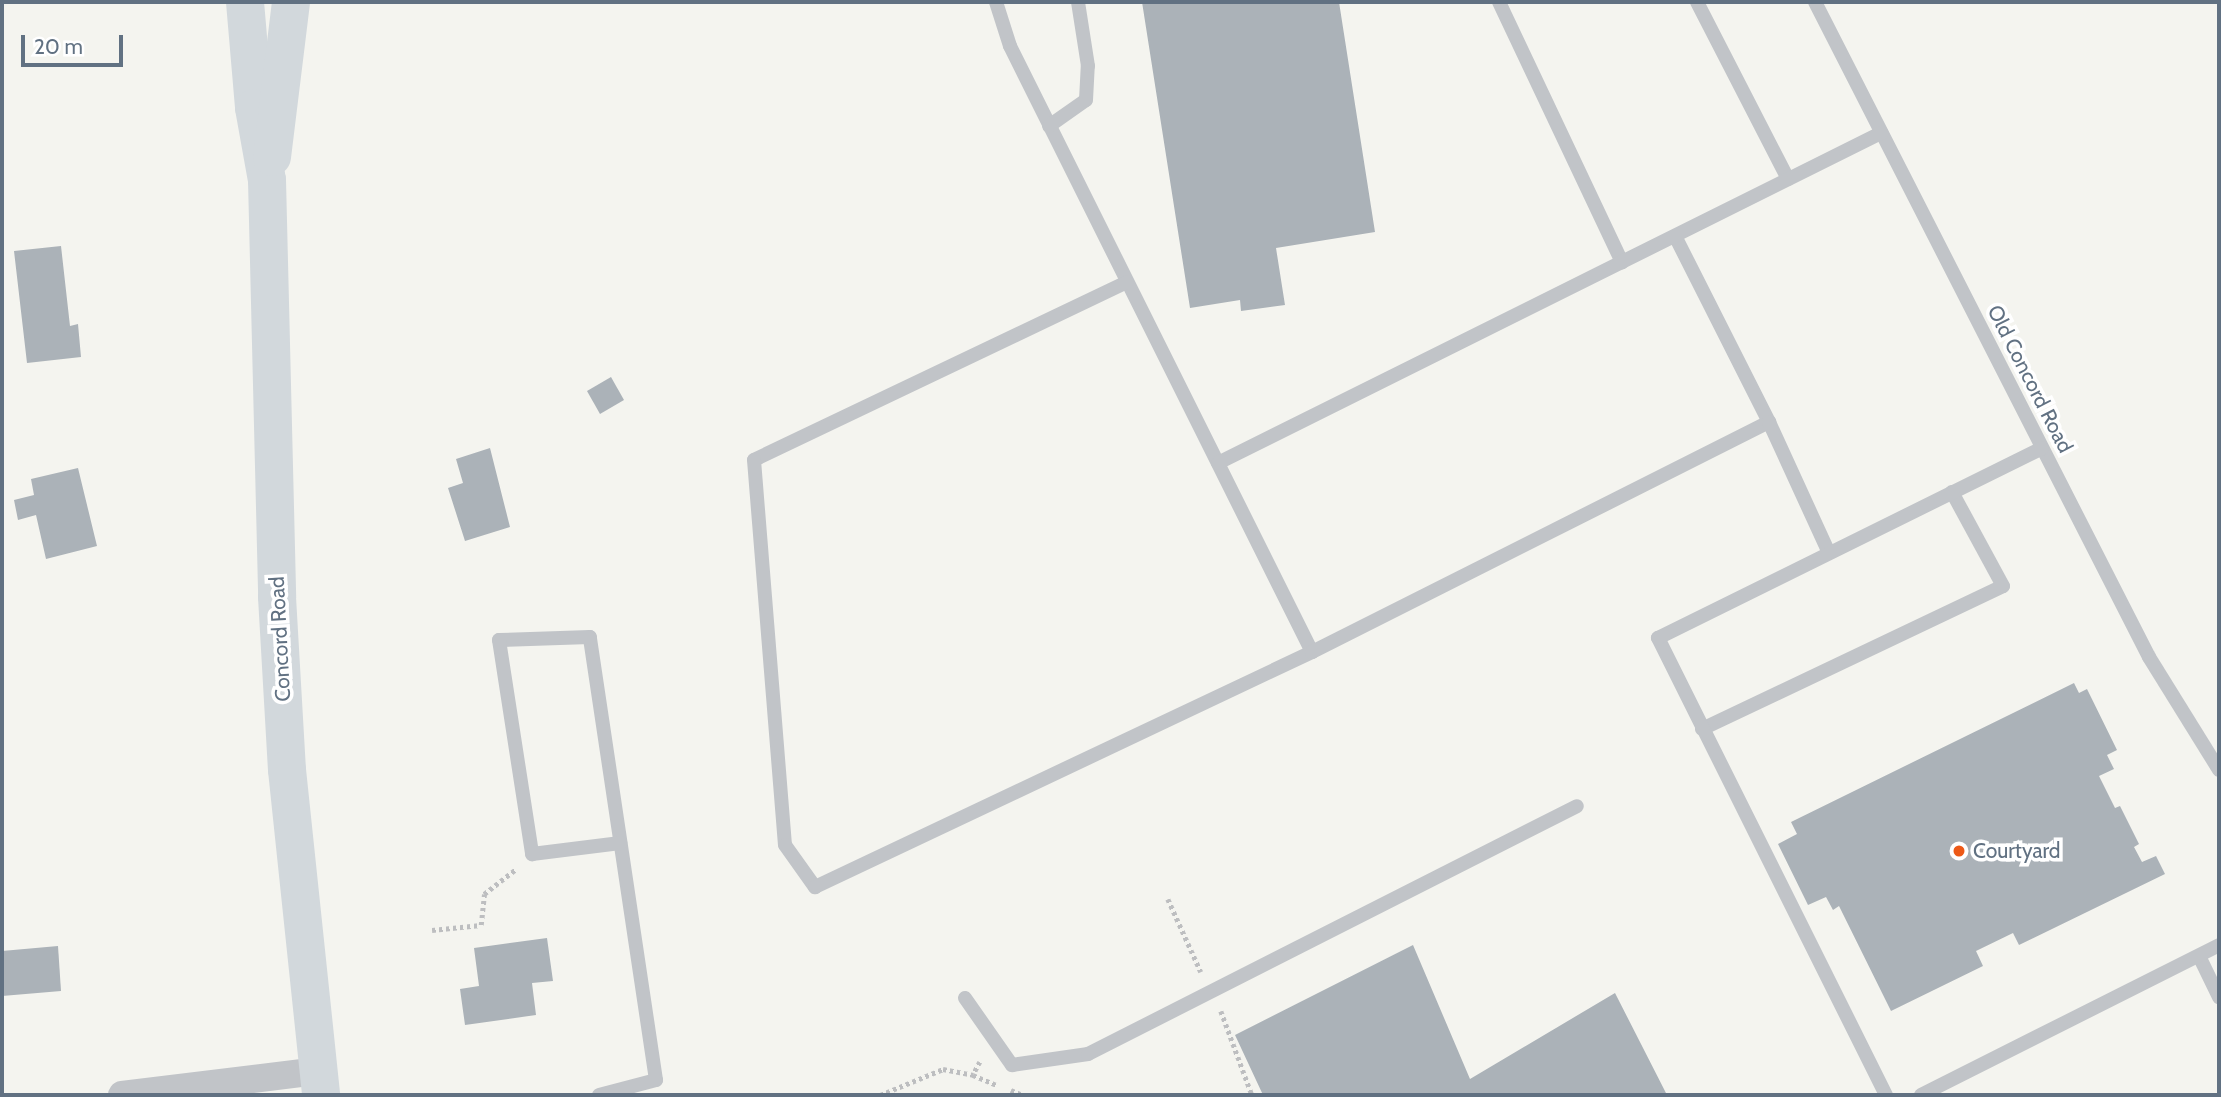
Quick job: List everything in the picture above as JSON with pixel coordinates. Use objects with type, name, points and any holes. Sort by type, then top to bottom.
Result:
[{"type":"main road","name":"Concord Road","points":[[245,2],[254,108],[267,180],[282,685],[295,868],[319,1083]]},
{"type":"main road","name":"Concord Road","points":[[267,180],[279,120],[291,2]]},
{"type":"street","points":[[122,1095],[319,1083]]},
{"type":"lane","points":[[996,2],[1010,46],[1312,652]]},
{"type":"lane","points":[[1049,126],[1086,100],[1088,66],[1078,2]]},
{"type":"lane","points":[[1500,2],[1622,262]]},
{"type":"lane","points":[[1697,2],[1788,180]]},
{"type":"lane","name":"Old Concord Road","points":[[1815,2],[2149,657],[2219,770]]},
{"type":"lane","points":[[1218,463],[1881,133]]},
{"type":"lane","points":[[1675,236],[1769,422],[1829,553]]},
{"type":"lane","points":[[1127,282],[754,460],[785,845],[815,887],[1312,652],[1769,422]]},
{"type":"lane","points":[[1886,1095],[1658,638],[2042,449]]},
{"type":"lane","points":[[1702,729],[2003,586],[1952,492]]},
{"type":"lane","points":[[620,843],[532,854],[499,640],[590,637],[659,1095]]},
{"type":"lane","points":[[965,998],[1012,1065],[1088,1054],[1577,806]]},
{"type":"lane","points":[[1921,1095],[2219,946]]},
{"type":"lane","points":[[2199,956],[2219,997]]},
{"type":"lane","points":[[599,1095],[656,1080]]},
{"type":"path","points":[[432,930],[481,925],[484,894],[532,854]]},
{"type":"path","points":[[1168,900],[1210,992],[1232,1032],[1252,1095]]},
{"type":"path","points":[[880,1095],[943,1069],[973,1075]]},
{"type":"building","points":[[1142,2],[1339,2],[1375,232],[1276,248],[1285,305],[1241,311],[1240,300],[1190,308]]},
{"type":"building","points":[[61,246],[70,326],[78,324],[81,357],[27,363],[14,251]]},
{"type":"building","points":[[611,377],[624,400],[600,414],[587,391]]},
{"type":"building","points":[[490,448],[510,527],[465,541],[448,488],[463,483],[456,459]]},
{"type":"building","points":[[78,468],[97,546],[46,559],[36,515],[18,520],[14,500],[34,495],[31,479]]},
{"type":"building","name":"Courtyard","points":[[2074,683],[2079,693],[2087,689],[2117,750],[2107,755],[2114,769],[2099,776],[2115,808],[2120,806],[2139,844],[2134,847],[2142,862],[2156,856],[2165,874],[2019,945],[2013,933],[1976,951],[1983,966],[1891,1011],[1839,906],[1833,910],[1826,897],[1808,905],[1778,844],[1797,834],[1791,822]]},
{"type":"building","points":[[547,938],[553,981],[532,983],[536,1015],[465,1025],[460,989],[479,986],[474,948]]},
{"type":"building","points":[[1413,945],[1470,1079],[1615,993],[1667,1095],[1263,1095],[1235,1035]]},
{"type":"building","points":[[58,946],[61,991],[2,996],[2,951]]},
{"type":"place","name":"Courtyard","points":[[1959,851]]}]
